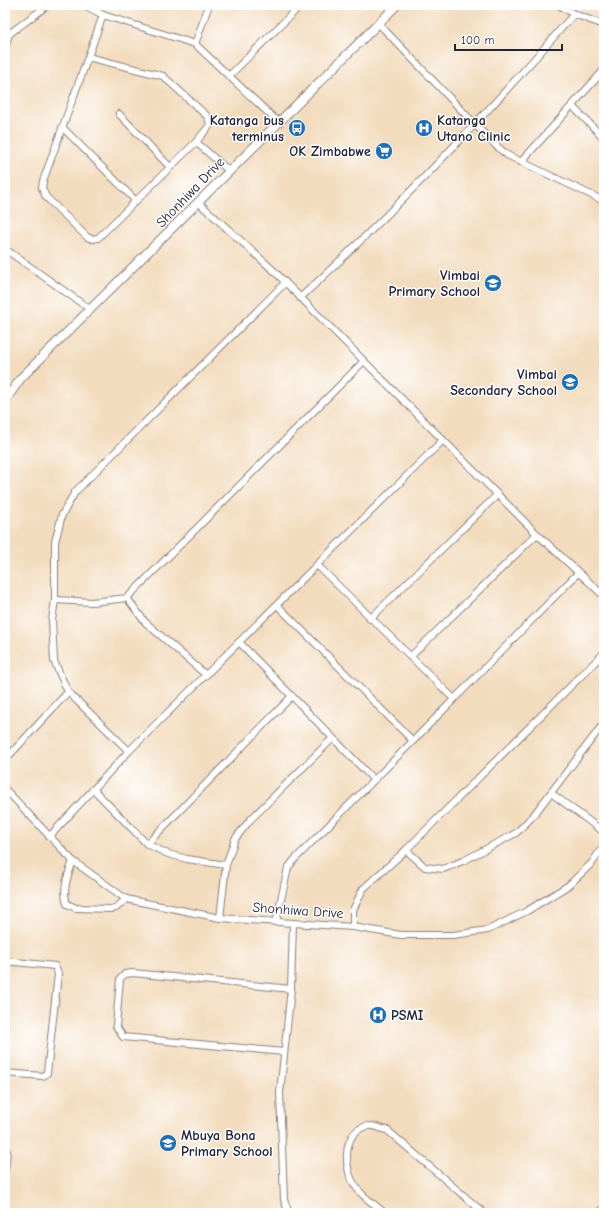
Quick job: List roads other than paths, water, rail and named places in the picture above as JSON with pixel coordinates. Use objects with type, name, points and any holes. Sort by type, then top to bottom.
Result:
[{"type":"street","points":[[5,49],[7,34],[48,5]]},
{"type":"street","points":[[84,5],[103,15],[195,44],[278,122]]},
{"type":"street","points":[[195,44],[209,5]]},
{"type":"street","points":[[229,76],[301,5]]},
{"type":"street","name":"Shonhiwa Drive","points":[[5,401],[20,378],[91,310],[199,203],[228,171],[397,5]]},
{"type":"street","points":[[559,5],[574,14],[604,25]]},
{"type":"street","points":[[300,298],[336,265],[476,124],[574,14]]},
{"type":"street","points":[[88,57],[163,76],[168,79],[210,121],[210,125],[196,142],[98,238],[92,239],[87,237],[46,198],[42,191],[42,184],[103,15]]},
{"type":"street","points":[[378,23],[492,142],[507,155],[604,201]]},
{"type":"street","points":[[521,162],[604,70]]},
{"type":"street","points":[[572,107],[604,138]]},
{"type":"street","points":[[119,114],[170,167]]},
{"type":"street","points":[[62,127],[136,201]]},
{"type":"street","points":[[196,142],[228,171]]},
{"type":"street","points":[[199,203],[284,282],[537,534],[604,596]]},
{"type":"street","points":[[5,249],[91,310]]},
{"type":"street","points":[[130,751],[68,692],[54,662],[52,620],[55,600],[55,542],[62,515],[75,492],[284,282]]},
{"type":"street","points":[[55,600],[92,602],[126,598],[363,362]]},
{"type":"street","points":[[49,837],[130,751],[443,440]]},
{"type":"street","points":[[370,619],[498,494]]},
{"type":"street","points":[[410,657],[537,534]]},
{"type":"street","points":[[317,565],[370,619],[454,699]]},
{"type":"street","points":[[276,922],[288,868],[295,859],[578,573]]},
{"type":"street","points":[[126,598],[145,622],[206,675]]},
{"type":"street","points":[[277,605],[413,741]]},
{"type":"street","points":[[239,642],[374,780]]},
{"type":"street","points":[[353,927],[353,910],[363,889],[406,850],[604,654]]},
{"type":"street","points":[[5,760],[68,692]]},
{"type":"street","points":[[148,844],[292,696]]},
{"type":"street","points":[[406,850],[425,868],[443,869],[516,833],[533,816],[604,723]]},
{"type":"street","points":[[220,918],[226,865],[234,839],[250,820],[333,738]]},
{"type":"street","name":"Shonhiwa Drive","points":[[5,789],[73,861],[126,899],[220,918],[353,927],[401,935],[453,935],[488,930],[527,911],[569,885],[592,863],[604,846]]},
{"type":"street","points":[[93,789],[148,844],[187,859],[226,865]]},
{"type":"street","points":[[551,793],[604,832]]},
{"type":"street","points":[[73,861],[65,882],[65,897],[67,904],[76,908],[111,909],[116,908],[126,899]]},
{"type":"street","points":[[289,1213],[284,1200],[280,1093],[291,989],[294,924]]},
{"type":"street","points":[[5,961],[55,966],[58,974],[47,1073],[43,1076],[5,1073]]},
{"type":"street","points":[[284,1052],[122,1037],[116,1026],[120,979],[125,974],[133,973],[291,989]]},
{"type":"street","points":[[385,1213],[361,1193],[352,1181],[349,1172],[348,1144],[352,1135],[369,1126],[387,1130],[484,1213]]},
{"type":"street","points":[[5,1148],[7,1151],[5,1170]]},
{"type":"street","points":[[600,1213],[604,1208]]},
{"type":"place","name":"Katanga bus terminus","points":[[297,128]]},
{"type":"place","name":"Katanga Utano Clinic","points":[[424,128]]},
{"type":"place","name":"OK Zimbabwe","points":[[384,151]]},
{"type":"place","name":"Vimbai Primary School","points":[[493,283]]},
{"type":"place","name":"Vimbai Secondary School","points":[[570,382]]},
{"type":"place","name":"PSMI","points":[[378,1015]]},
{"type":"place","name":"Mbuya Bona Primary School","points":[[168,1143]]}]
